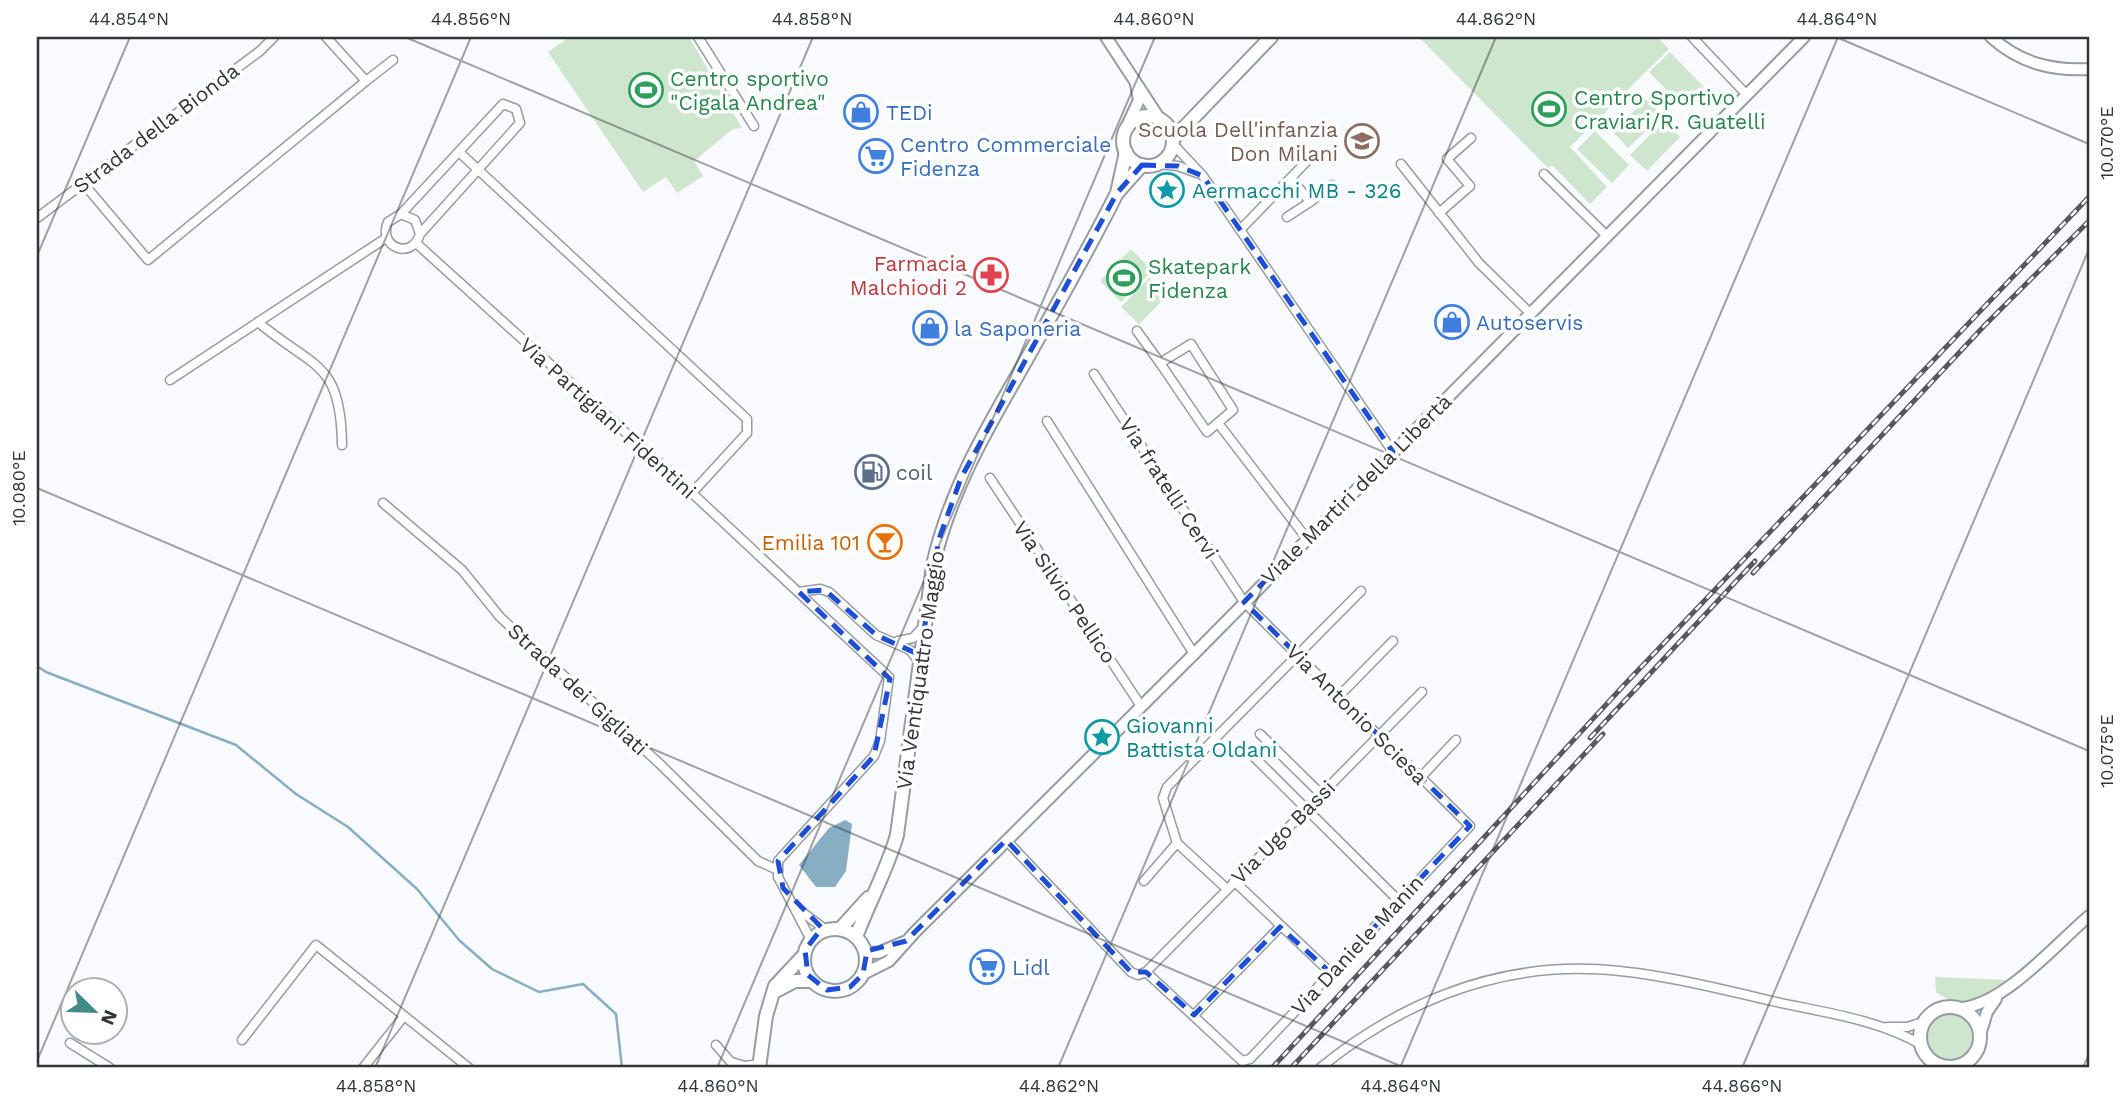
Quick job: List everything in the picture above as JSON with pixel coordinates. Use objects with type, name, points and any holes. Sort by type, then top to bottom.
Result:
[{"type":"main road","points":[[1126,152],[1142,165],[1157,164],[1168,156],[1173,142],[1202,106],[1271,37]]},
{"type":"main road","points":[[1126,128],[1144,116],[1172,120],[1202,106]]},
{"type":"main road","points":[[1161,119],[1173,142]]},
{"type":"main road","name":"Via Ventiquattro Maggio","points":[[1117,192],[1126,152],[1126,128]]},
{"type":"main road","name":"Via Ventiquattro Maggio","points":[[856,937],[873,892],[890,859],[897,835],[924,626],[939,539],[961,478],[1117,192],[1142,165]]},
{"type":"main road","name":"Via Ventiquattro Maggio","points":[[840,929],[873,892]]},
{"type":"main road","points":[[760,1066],[766,1016],[779,979],[804,955],[811,940],[826,930],[840,929],[856,937],[865,952],[863,974],[842,990],[827,990],[812,981],[805,969],[804,955]]},
{"type":"main road","points":[[774,992],[795,981],[812,981]]},
{"type":"main road","points":[[1937,1009],[1960,1009],[1974,1019],[1980,1034],[1971,1063],[1949,1068],[1931,1060],[1920,1044],[1923,1022],[1937,1009]]},
{"type":"street","name":"Strada della Bionda","points":[[38,214],[260,51],[274,37]]},
{"type":"street","points":[[326,37],[366,82]]},
{"type":"street","points":[[698,37],[754,126]]},
{"type":"street","points":[[1107,37],[1161,119]]},
{"type":"street","points":[[1692,37],[1746,95]]},
{"type":"street","name":"Viale Martiri della Libertà","points":[[863,974],[889,961],[1804,37]]},
{"type":"street","points":[[1991,37],[2019,58],[2035,64],[2063,70],[2089,69]]},
{"type":"street","points":[[83,183],[148,260],[393,60]]},
{"type":"street","points":[[1126,128],[1139,100],[1130,72]]},
{"type":"street","points":[[503,104],[516,109],[520,123],[477,170],[420,234],[416,243],[402,250],[392,246],[386,238],[388,222],[401,214],[503,104]]},
{"type":"street","points":[[1439,213],[1470,186],[1447,159],[1471,138]]},
{"type":"street","points":[[1173,142],[1203,176],[1393,452]]},
{"type":"street","points":[[459,152],[747,419],[747,433],[692,493]]},
{"type":"street","points":[[1240,230],[1311,157]]},
{"type":"street","points":[[1157,164],[1178,166],[1203,176]]},
{"type":"street","points":[[1401,164],[1479,263],[1530,313]]},
{"type":"street","points":[[1544,174],[1607,236]]},
{"type":"street","points":[[1291,178],[1310,202]]},
{"type":"street","points":[[1287,218],[1332,185]]},
{"type":"street","points":[[401,214],[415,220],[420,234]]},
{"type":"street","points":[[170,380],[386,238]]},
{"type":"street","name":"Via Partigiani Fidentini","points":[[416,243],[884,670],[890,681],[874,756],[781,854],[778,870]]},
{"type":"street","points":[[258,322],[282,343],[305,353],[332,384],[341,409],[342,445]]},
{"type":"street","points":[[1137,331],[1207,432],[1233,410],[1191,344],[1160,363]]},
{"type":"street","name":"Via fratelli Cervi","points":[[1094,374],[1244,602]]},
{"type":"street","points":[[1046,421],[1194,654]]},
{"type":"street","points":[[1218,423],[1307,539]]},
{"type":"street","name":"Via Silvio Pellico","points":[[990,478],[1141,706]]},
{"type":"street","name":"Strada dei Gigliati","points":[[383,503],[462,570],[500,617],[660,764],[758,861],[778,870]]},
{"type":"street","points":[[799,592],[825,590],[876,635],[895,641],[910,650],[920,664]]},
{"type":"street","points":[[1227,889],[1177,843],[1163,798],[1167,787],[1362,591]]},
{"type":"street","name":"Via Antonio Sciesa","points":[[1244,602],[1470,825]]},
{"type":"street","points":[[895,641],[907,641],[924,626]]},
{"type":"street","points":[[1339,696],[1393,641]]},
{"type":"street","name":"Via Ugo Bassi","points":[[1146,972],[1422,692]]},
{"type":"street","points":[[1260,734],[1321,794]]},
{"type":"street","points":[[1421,777],[1456,740]]},
{"type":"street","points":[[1248,751],[1399,901]]},
{"type":"street","name":"Via Daniele Manin","points":[[1194,1015],[1242,1061],[1250,1059],[1470,825]]},
{"type":"street","points":[[1006,840],[1131,972],[1138,975],[1146,972],[1194,1015],[1280,927]]},
{"type":"street","points":[[1144,881],[1177,843]]},
{"type":"street","points":[[778,870],[783,888],[796,907],[811,940]]},
{"type":"street","points":[[1234,881],[1331,973]]},
{"type":"street","points":[[796,907],[826,930]]},
{"type":"street","points":[[1960,1009],[1983,1003],[2002,991],[2089,915]]},
{"type":"street","name":"Viale Martiri della Libertà","points":[[865,952],[878,953],[906,941]]},
{"type":"street","points":[[242,1040],[316,945],[469,1068]]},
{"type":"street","points":[[1320,1068],[1376,1027],[1441,993],[1492,978],[1589,969],[1729,991],[1877,1026],[1920,1044]]},
{"type":"street","points":[[1980,1034],[1987,1012],[2002,991]]},
{"type":"street","points":[[363,1068],[404,1016]]},
{"type":"street","points":[[1877,1026],[1907,1027],[1923,1022]]},
{"type":"street","points":[[716,1045],[734,1065],[760,1066]]},
{"type":"street","points":[[74,1046],[105,1067]]},
{"type":"highlighted area","points":[[1142,165],[1178,166],[1203,176],[1393,452],[1244,602],[1470,826],[1331,973],[1280,927],[1194,1015],[1146,972],[1131,972],[1006,840],[906,941],[867,951],[863,974],[850,987],[827,990],[808,975],[805,950],[822,928],[783,888],[778,861],[874,756],[890,679],[799,592],[825,590],[876,635],[920,655],[939,539],[961,478],[1117,193]]},
{"type":"green space","name":"Centro sportivo \"Cigala Andrea\"","points":[[570,37],[689,37],[742,128],[733,129],[694,161],[703,176],[677,193],[666,177],[643,192],[548,52]]},
{"type":"green space","name":"Centro Sportivo Craviari/R. Guatelli","points":[[1419,37],[1657,37],[1669,49],[1570,147],[1607,187],[1590,204],[1552,165],[1548,168]]},
{"type":"green space","points":[[1670,52],[1704,87],[1683,107],[1649,72]]},
{"type":"green space","points":[[1646,99],[1662,115],[1628,148],[1613,132]]},
{"type":"green space","points":[[1664,121],[1680,137],[1647,171],[1630,155]]},
{"type":"green space","points":[[1595,131],[1629,165],[1612,183],[1577,149]]},
{"type":"green space","name":"Skatepark Fidenza","points":[[1131,249],[1149,267],[1148,275],[1121,302],[1100,281]]},
{"type":"green space","points":[[1149,278],[1167,296],[1139,324],[1121,307]]},
{"type":"green space","points":[[1935,977],[2007,980],[1981,998],[1964,1002],[1946,998],[1936,992]]},
{"type":"green space","points":[[1949,1014],[1965,1021],[1972,1037],[1965,1053],[1949,1060],[1933,1053],[1926,1037],[1933,1021]]},
{"type":"water","points":[[845,820],[852,824],[846,871],[835,887],[816,887],[799,865],[829,828]]},
{"type":"waterway","points":[[37,666],[46,672],[236,745],[296,794],[348,827],[417,889],[459,940],[492,969],[539,992],[583,984],[616,1014],[622,1068]]},
{"type":"railway","points":[[1272,1068],[1625,684],[2089,197]]},
{"type":"railway","points":[[1753,573],[1985,325],[2089,221]]},
{"type":"railway","points":[[1590,738],[1755,561]]},
{"type":"railway","points":[[1291,1068],[1603,734]]},
{"type":"place","name":"Centro sportivo \"Cigala Andrea\"","points":[[646,90]]},
{"type":"place","name":"Centro Sportivo Craviari/R. Guatelli","points":[[1549,109]]},
{"type":"place","name":"TEDi","points":[[861,112]]},
{"type":"place","name":"Scuola Dell'infanzia Don Milani","points":[[1362,141]]},
{"type":"place","name":"Centro Commerciale Fidenza","points":[[876,156]]},
{"type":"place","name":"Aermacchi MB - 326","points":[[1167,190]]},
{"type":"place","name":"Farmacia Malchiodi 2","points":[[991,275]]},
{"type":"place","name":"Skatepark Fidenza","points":[[1124,278]]},
{"type":"place","name":"Autoservis","points":[[1452,322]]},
{"type":"place","name":"la Saponeria","points":[[930,328]]},
{"type":"place","name":"coil","points":[[872,472]]},
{"type":"place","name":"Emilia 101","points":[[885,542]]},
{"type":"place","name":"Giovanni Battista Oldani","points":[[1102,737]]},
{"type":"place","name":"Lidl","points":[[987,967]]}]
